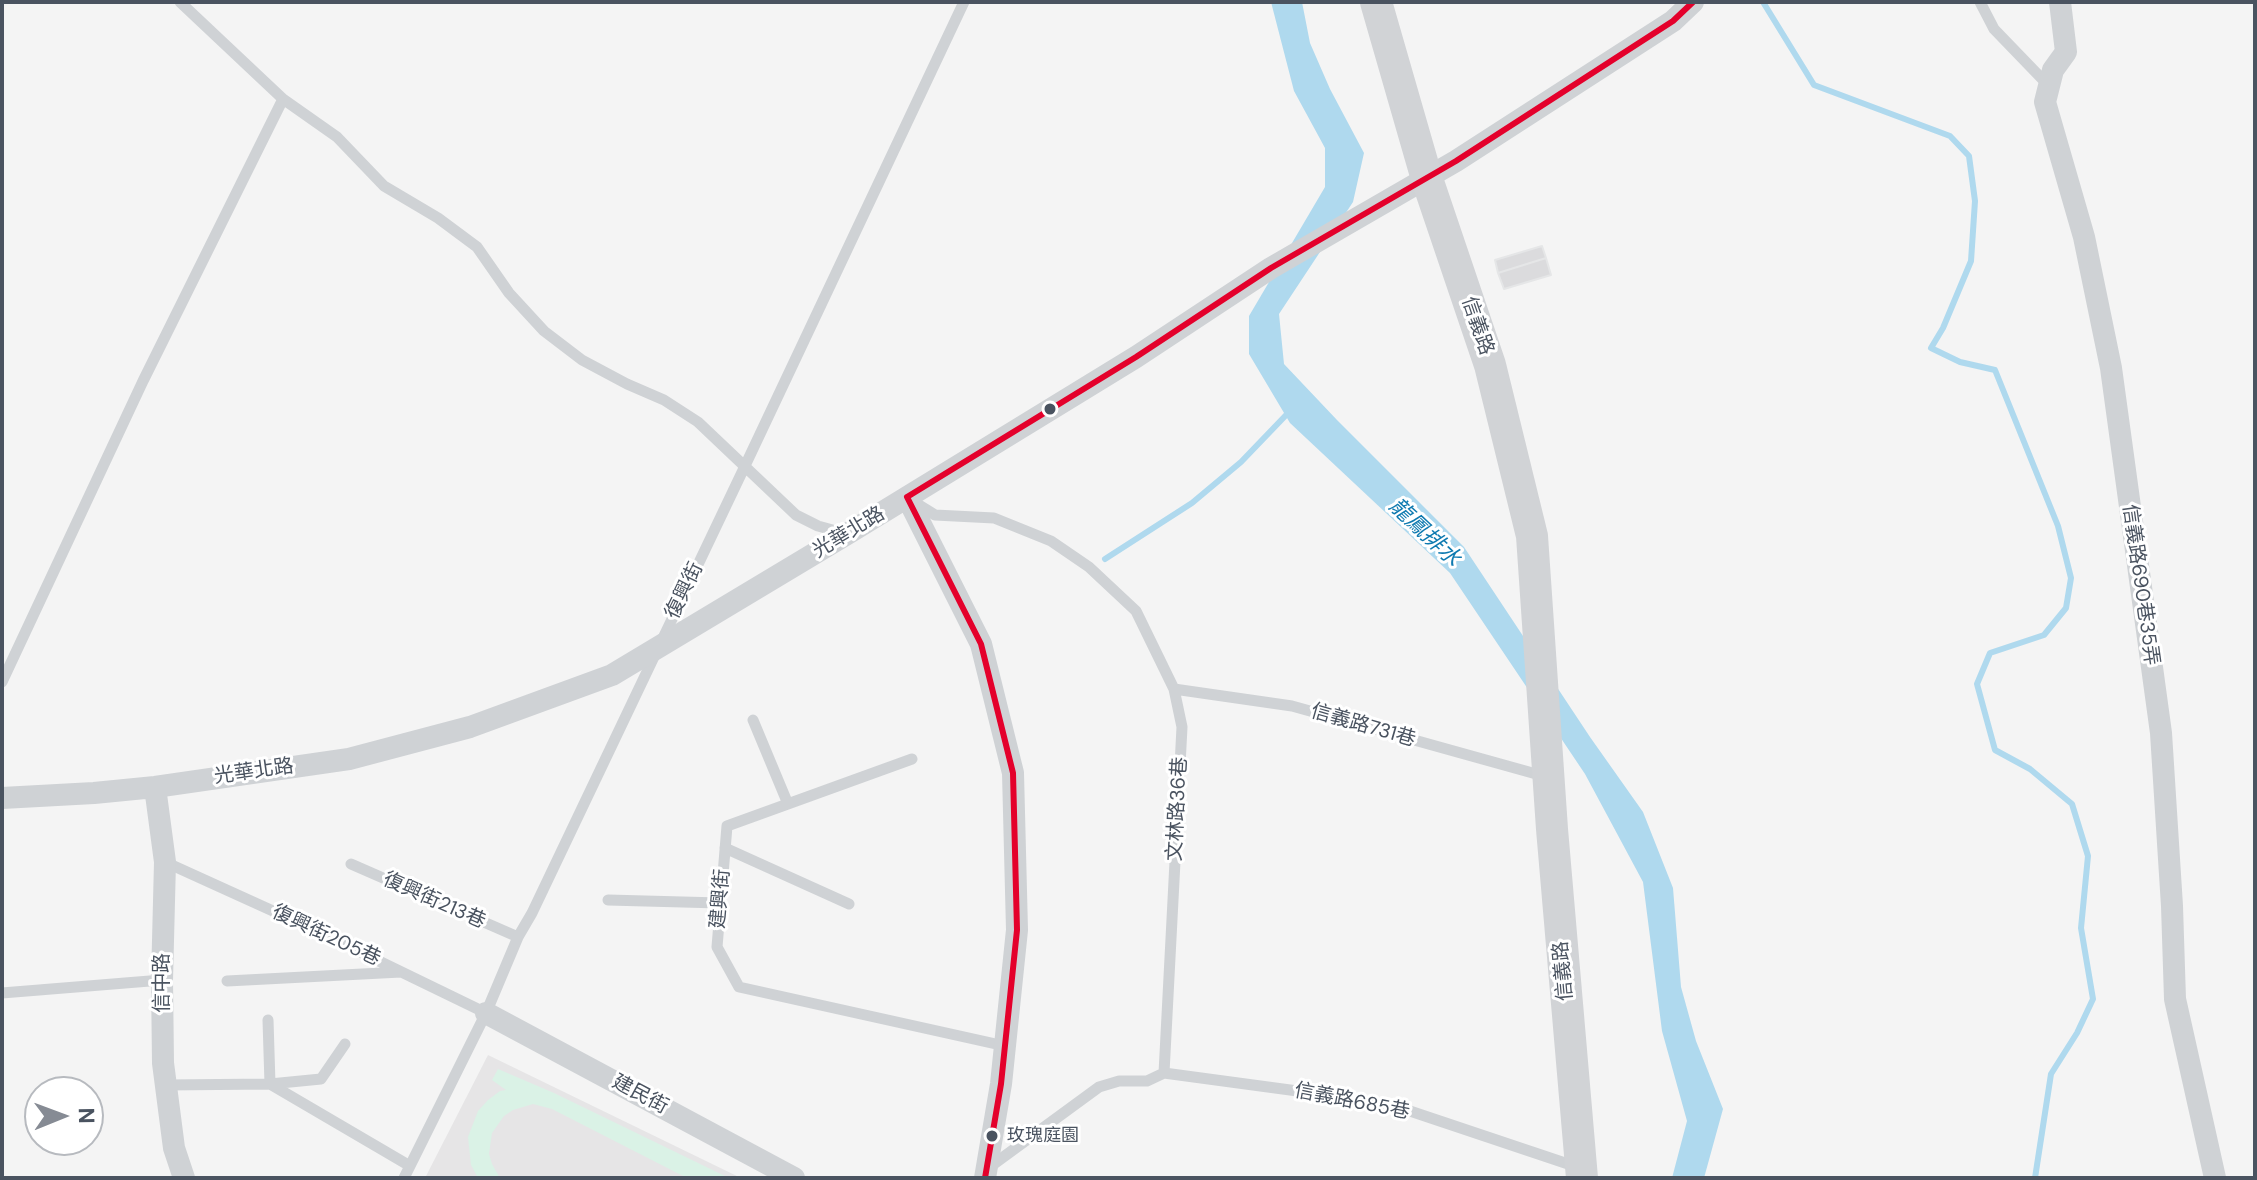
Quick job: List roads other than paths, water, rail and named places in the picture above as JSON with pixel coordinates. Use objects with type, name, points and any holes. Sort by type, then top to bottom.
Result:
[{"type":"street","name":"信義路","points":[[1376,2],[1427,179],[1490,365],[1532,536],[1581,1173]]},
{"type":"street","name":"光華北路","points":[[2,798],[155,787],[349,759],[470,727],[612,675],[1136,357],[1271,268],[1427,179],[1673,21],[1693,2]]},
{"type":"street","name":"信義路690巷35弄","points":[[2060,2],[2066,52],[2053,70],[2045,102],[2084,237],[2111,368],[2161,733],[2175,999],[2215,1178]]},
{"type":"street","points":[[907,497],[981,644],[1013,773],[1017,930],[1005,1046],[986,1174]]},
{"type":"street","name":"信中路","points":[[155,787],[165,862],[163,1063],[174,1148],[184,1178]]},
{"type":"street","name":"建民街","points":[[486,1013],[794,1178]]},
{"type":"lane","points":[[180,2],[283,99],[337,137],[384,186],[438,218],[477,247],[509,293],[544,331],[582,360],[664,400],[698,422],[796,515],[818,526],[847,534]]},
{"type":"lane","name":"復興街","points":[[404,1178],[486,1013],[518,937],[964,2]]},
{"type":"lane","points":[[1980,2],[1994,29],[2049,86]]},
{"type":"lane","points":[[2,682],[143,381],[283,99]]},
{"type":"lane","name":"文林路36巷","points":[[907,497],[935,515],[994,518],[1051,541],[1089,567],[1136,611],[1174,689],[1182,727],[1164,1073]]},
{"type":"lane","name":"信義路731巷","points":[[1174,689],[1292,706],[1549,778]]},
{"type":"lane","points":[[753,720],[788,804]]},
{"type":"lane","name":"建興街","points":[[912,759],[727,826],[717,947],[739,987],[1005,1046]]},
{"type":"lane","points":[[725,848],[849,904]]},
{"type":"lane","name":"復興街205巷","points":[[165,862],[486,1013]]},
{"type":"lane","name":"復興街213巷","points":[[351,864],[518,937]]},
{"type":"lane","points":[[608,900],[720,903]]},
{"type":"lane","points":[[227,981],[402,972]]},
{"type":"lane","points":[[2,993],[162,980]]},
{"type":"lane","points":[[268,1020],[270,1084]]},
{"type":"lane","points":[[166,1085],[270,1084],[321,1079],[345,1044]]},
{"type":"lane","points":[[986,1174],[1099,1087],[1119,1081],[1147,1081],[1164,1073]]},
{"type":"lane","name":"信義路685巷","points":[[1164,1073],[1398,1107],[1581,1173]]},
{"type":"lane","points":[[270,1084],[410,1166]]},
{"type":"water","name":"龍鳳排水","points":[[1271,2],[1302,2],[1310,43],[1364,153],[1353,202],[1279,314],[1284,364],[1464,547],[1643,812],[1673,888],[1681,987],[1696,1041],[1723,1109],[1704,1178],[1672,1178],[1687,1121],[1662,1031],[1643,882],[1585,774],[1450,573],[1290,423],[1249,354],[1249,316],[1325,187],[1325,148],[1294,91]]},
{"type":"waterway","points":[[1763,2],[1814,85],[1950,136],[1969,156],[1975,201],[1971,261],[1943,328],[1931,348],[1960,362],[1995,370],[2058,526],[2071,578],[2066,608],[2044,635],[1990,653],[1977,684],[1995,750],[2030,769],[2072,804],[2088,856],[2081,928],[2093,999],[2077,1033],[2051,1074],[2035,1178]]},
{"type":"waterway","points":[[1105,559],[1192,503],[1241,462],[1289,412]]},
{"type":"place","name":"玫瑰庭園","points":[[992,1136]]}]
